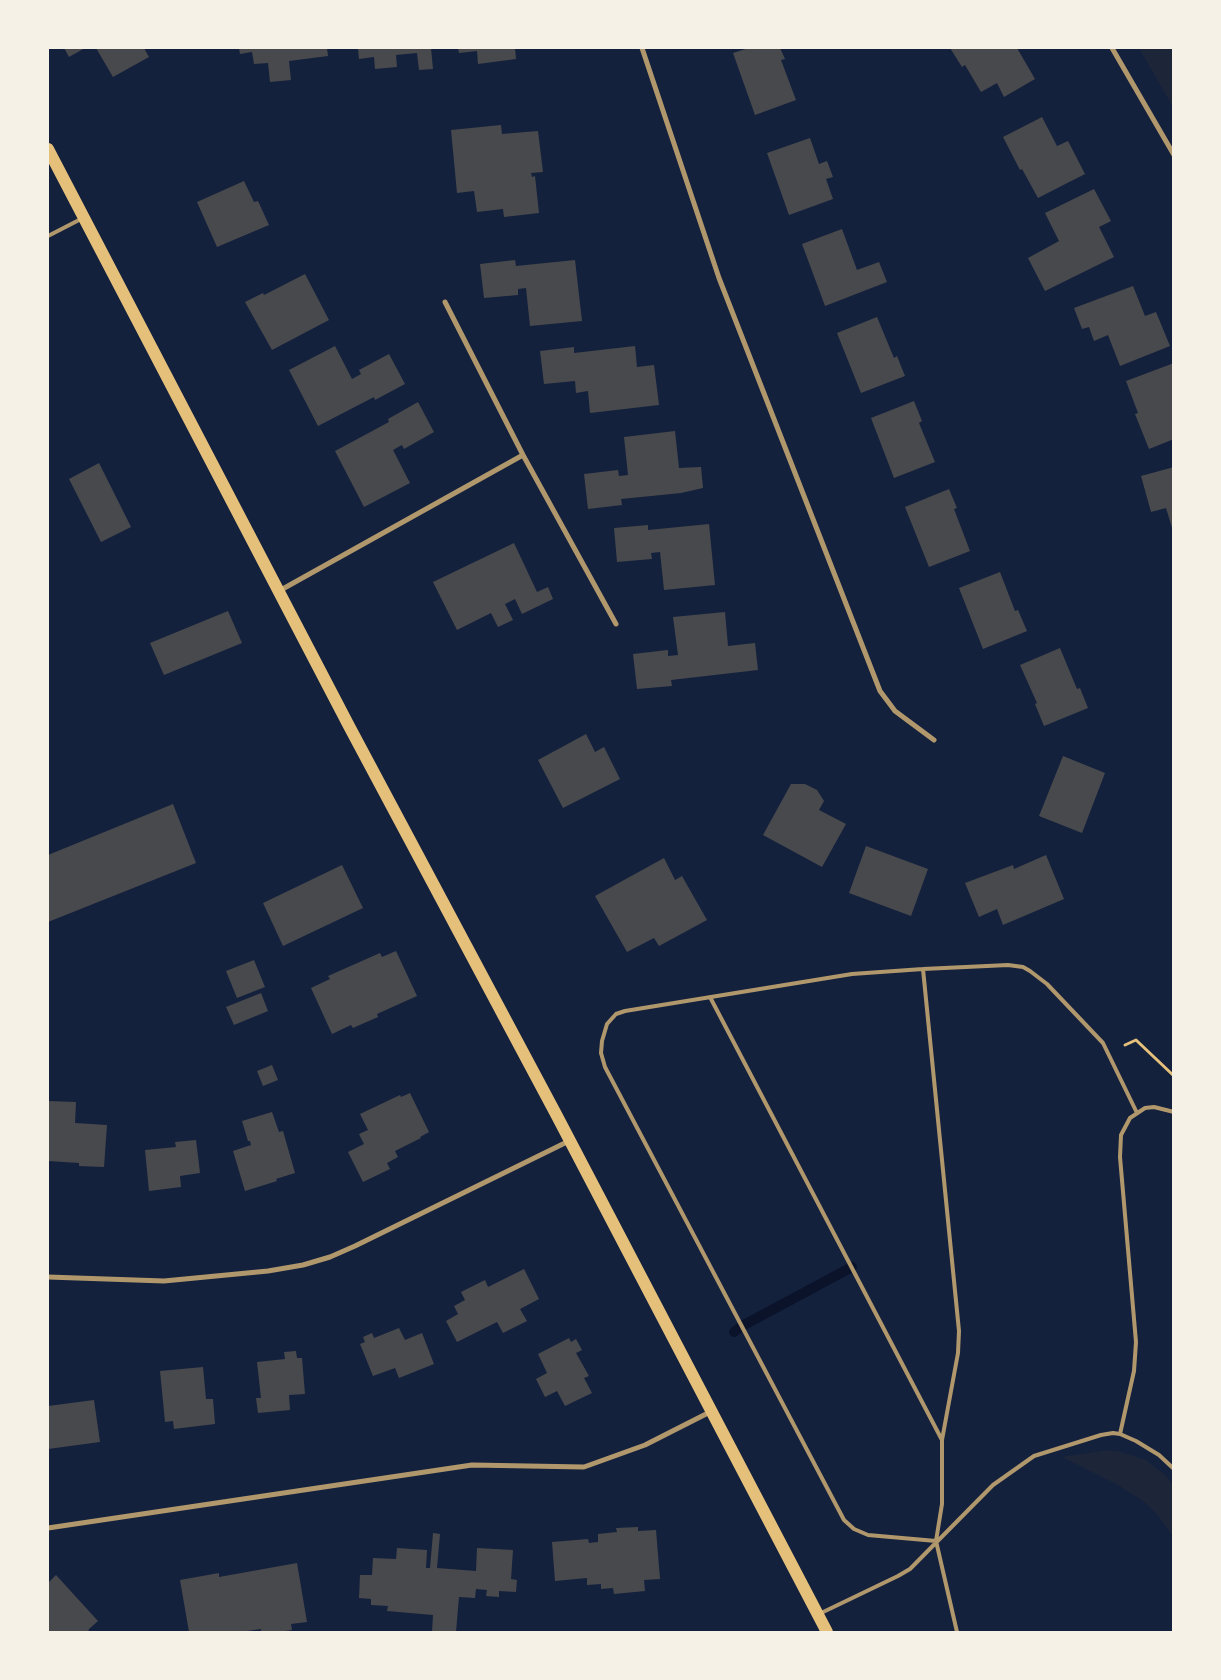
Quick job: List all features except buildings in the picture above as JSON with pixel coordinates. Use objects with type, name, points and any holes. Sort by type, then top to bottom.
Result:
[{"type":"main road","points":[[48,149],[827,1632]]},
{"type":"street","points":[[642,48],[719,278],[880,691],[895,711],[934,740]]},
{"type":"street","points":[[1112,48],[1174,155]]},
{"type":"street","points":[[445,302],[522,455],[616,624]]},
{"type":"street","points":[[279,591],[522,455]]},
{"type":"street","points":[[48,1277],[164,1281],[268,1271],[330,1257],[570,1141]]},
{"type":"street","points":[[48,1528],[472,1465],[584,1467],[646,1445],[710,1412]]},
{"type":"lane","points":[[48,236],[83,218]]},
{"type":"lane","points":[[936,1541],[868,1535],[854,1529],[844,1520],[604,1064],[601,1053],[607,1024],[616,1014],[630,1010],[867,972],[1000,965],[1015,966],[1030,970],[1047,984],[1103,1043],[1137,1113]]},
{"type":"lane","points":[[923,969],[959,1331],[958,1353],[942,1440],[942,1504],[936,1541],[957,1632]]},
{"type":"lane","points":[[710,997],[942,1440]]},
{"type":"lane","points":[[1120,1434],[1134,1371],[1136,1333],[1120,1145],[1124,1126],[1130,1118],[1145,1108],[1154,1107],[1174,1112]]},
{"type":"lane","points":[[817,1615],[902,1574],[920,1560],[936,1541],[998,1481],[1042,1452],[1113,1433],[1136,1441],[1159,1455],[1174,1469]]},
{"type":"path","points":[[1124,1046],[1136,1040],[1174,1076]]},
{"type":"shaded area","points":[[1139,48],[1173,48],[1173,107]]},
{"type":"shaded area","points":[[1108,1450],[1146,1460],[1165,1475],[1173,1485],[1173,1536],[1155,1512],[1143,1501],[1116,1484],[1062,1457]]},
{"type":"waterway","points":[[734,1332],[852,1267]]}]
